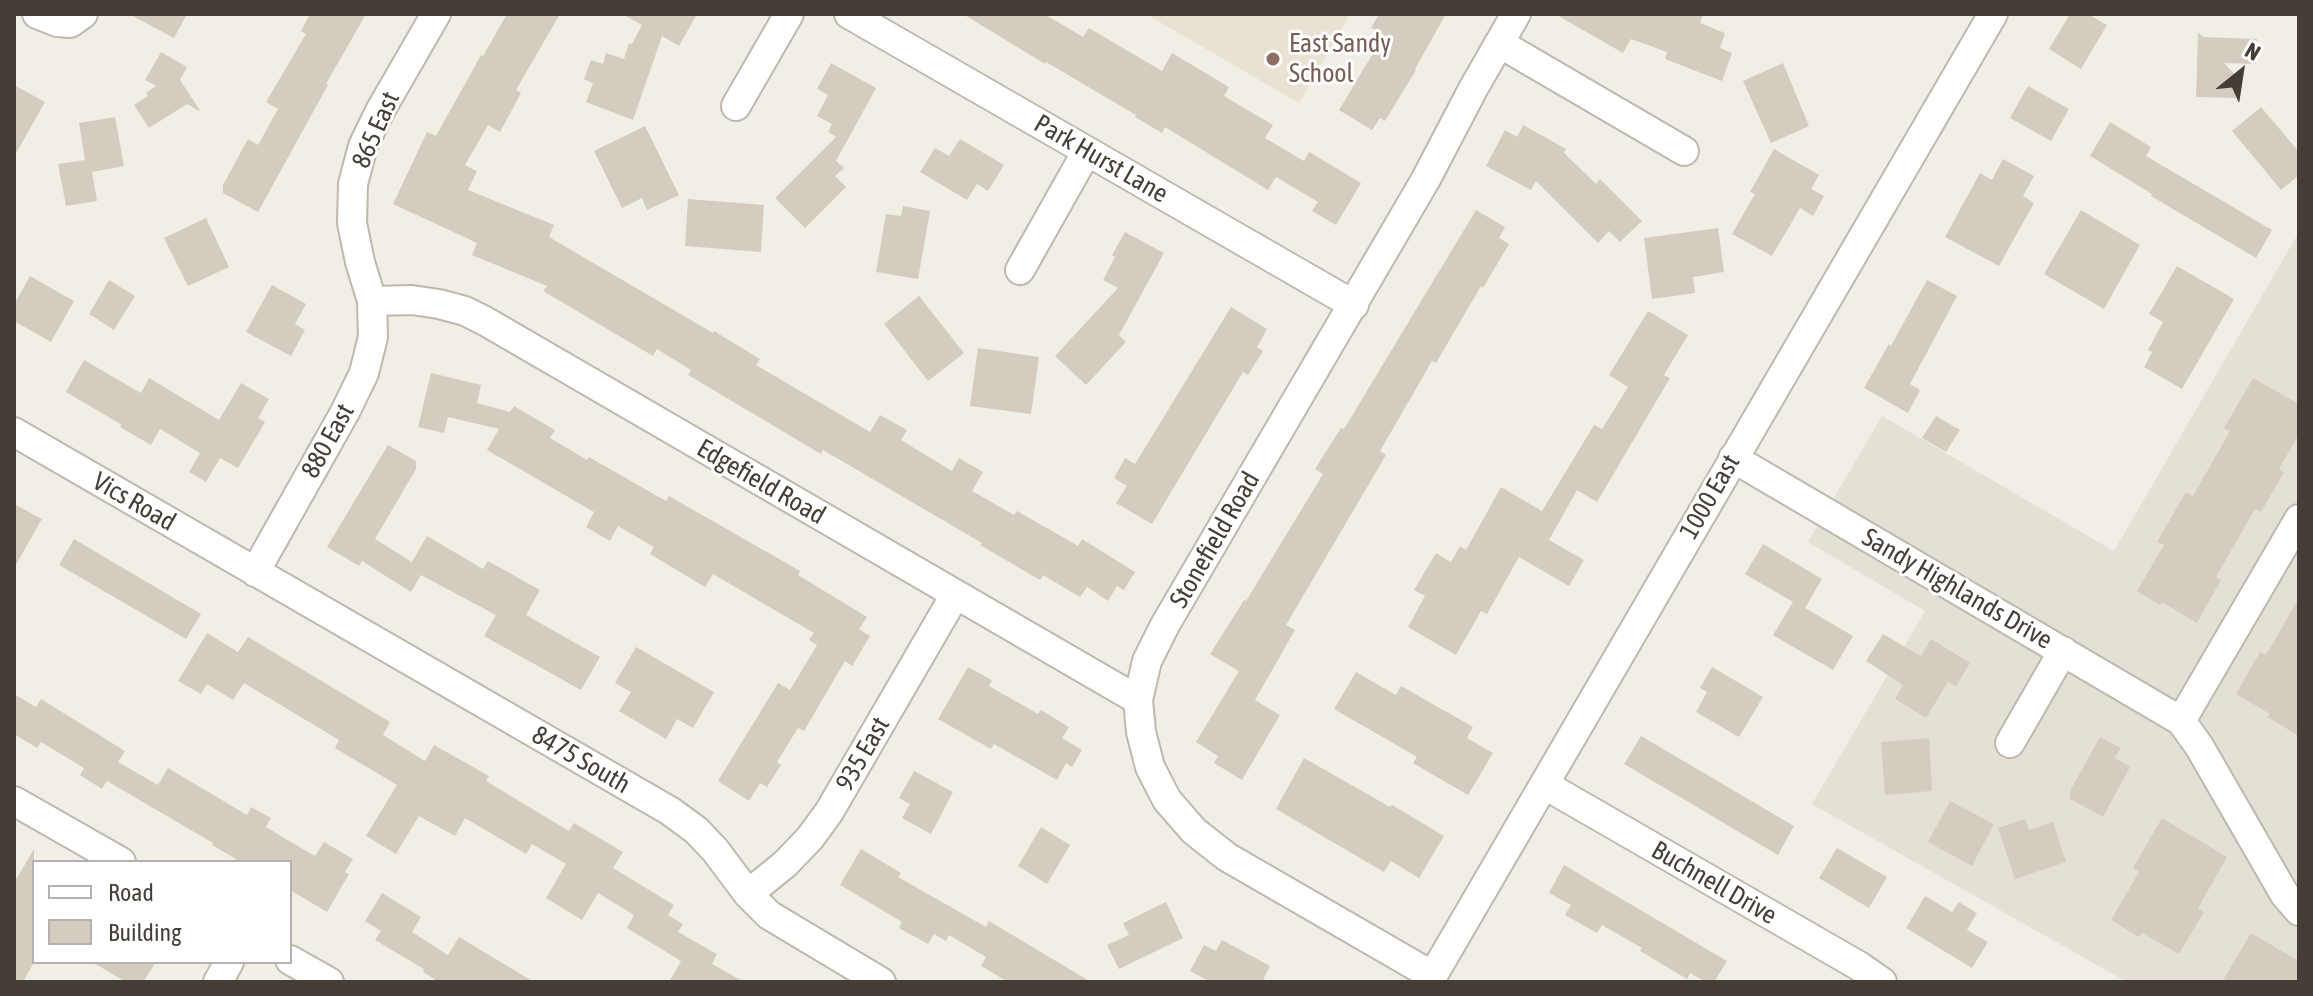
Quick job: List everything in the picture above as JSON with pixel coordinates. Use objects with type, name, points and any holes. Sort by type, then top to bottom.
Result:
[{"type":"street","points":[[37,14],[57,22],[76,19]]},
{"type":"street","name":"865 East","points":[[372,301],[352,223],[353,184],[363,146],[380,111],[436,14]]},
{"type":"street","points":[[736,106],[789,14]]},
{"type":"street","name":"Park Hurst Lane","points":[[849,14],[1354,305]]},
{"type":"street","name":"Stonefield Road","points":[[1431,979],[1227,857],[1194,831],[1167,800],[1150,767],[1141,732],[1138,700],[1147,661],[1165,625],[1354,305],[1516,14]]},
{"type":"street","name":"1000 East","points":[[1431,979],[1993,14]]},
{"type":"street","points":[[1499,43],[1684,151]]},
{"type":"street","points":[[1020,270],[1087,151]]},
{"type":"street","name":"880 East","points":[[255,572],[364,373],[373,337],[372,301]]},
{"type":"street","name":"Edgefield Road","points":[[372,301],[425,302],[475,316],[1138,700]]},
{"type":"street","name":"Vics Road","points":[[14,432],[255,572]]},
{"type":"street","name":"Sandy Highlands Drive","points":[[1733,458],[2181,721]]},
{"type":"street","points":[[2299,519],[2181,721],[2199,746],[2285,895],[2299,911]]},
{"type":"street","name":"8475 South","points":[[255,572],[670,811],[696,830],[769,915],[881,982]]},
{"type":"street","name":"935 East","points":[[748,894],[785,864],[829,812],[955,595]]},
{"type":"street","points":[[2010,743],[2063,651]]},
{"type":"street","name":"Buchnell Drive","points":[[1545,785],[1882,982]]},
{"type":"street","points":[[14,801],[117,860]]},
{"type":"street","points":[[292,961],[329,982]]},
{"type":"street","points":[[218,982],[228,964]]},
{"type":"shaded area","name":"East Sandy School","points":[[1146,14],[1350,14],[1299,103]]},
{"type":"shaded area","points":[[2299,232],[2299,982],[2127,982],[1812,804],[1925,611],[1808,542],[1882,416],[2114,551]]},
{"type":"building","points":[[129,14],[187,14],[174,38]]},
{"type":"building","points":[[310,14],[366,14],[258,212],[223,193],[223,185],[248,139],[258,145],[278,109],[266,102],[306,34],[301,31]]},
{"type":"building","points":[[507,14],[560,14],[516,90],[521,93],[500,132],[488,125],[465,165],[477,171],[468,190],[554,225],[549,237],[714,331],[760,359],[756,365],[870,432],[880,415],[907,430],[901,440],[952,471],[959,458],[983,472],[972,491],[1014,515],[1017,511],[1078,546],[1082,539],[1135,572],[1124,590],[1117,586],[1108,601],[1087,587],[1080,597],[1043,575],[1040,580],[823,450],[821,454],[688,375],[691,370],[657,349],[653,356],[543,291],[547,286],[472,255],[477,243],[393,204],[427,132],[436,136]]},
{"type":"building","points":[[622,14],[697,14],[679,46],[662,36],[633,120],[586,102],[593,83],[584,79],[591,60],[603,64],[606,53],[624,59],[629,43],[632,44],[642,25]]},
{"type":"building","points":[[963,14],[1044,14],[1083,37],[1089,28],[1162,71],[1172,53],[1229,87],[1224,96],[1273,125],[1265,138],[1304,161],[1309,152],[1361,183],[1336,225],[1312,211],[1318,202],[1276,177],[1268,190],[1165,127],[1162,133]]},
{"type":"building","points":[[1379,14],[1446,14],[1385,121],[1380,118],[1372,130],[1339,110],[1384,35],[1371,28]]},
{"type":"building","points":[[1555,14],[1703,14],[1700,23],[1725,33],[1720,48],[1732,53],[1722,81],[1665,59],[1667,52],[1631,39],[1623,53]]},
{"type":"building","points":[[2070,14],[2088,14],[2107,25],[2081,69],[2049,49]]},
{"type":"building","points":[[2198,32],[2203,37],[2257,39],[2256,64],[2224,63],[2237,77],[2236,98],[2196,97]]},
{"type":"building","points":[[161,52],[187,67],[180,80],[201,112],[187,104],[149,128],[134,105],[156,86],[145,80]]},
{"type":"building","points":[[831,63],[876,88],[836,161],[844,168],[835,176],[846,187],[805,228],[775,198],[836,137],[828,132],[832,124],[817,116],[828,95],[817,89]]},
{"type":"building","points":[[1783,63],[1809,126],[1771,143],[1743,81]]},
{"type":"building","points":[[14,85],[45,102],[14,157]]},
{"type":"building","points":[[2028,86],[2069,109],[2051,141],[2010,118]]},
{"type":"building","points":[[2261,107],[2299,152],[2299,175],[2281,190],[2232,131]]},
{"type":"building","points":[[115,117],[124,166],[92,172],[97,201],[66,206],[58,164],[85,160],[79,123]]},
{"type":"building","points":[[2110,122],[2151,147],[2146,156],[2272,230],[2256,258],[2090,156]]},
{"type":"building","points":[[1523,125],[1566,149],[1564,153],[1596,184],[1600,179],[1642,221],[1620,242],[1609,231],[1598,243],[1536,181],[1531,190],[1486,166],[1505,130],[1517,137]]},
{"type":"building","points":[[645,126],[679,195],[647,210],[642,198],[622,208],[594,151]]},
{"type":"building","points":[[960,139],[1004,165],[988,191],[977,184],[967,200],[920,172],[935,148],[949,156]]},
{"type":"building","points":[[1774,149],[1819,175],[1811,189],[1824,196],[1813,216],[1800,208],[1772,256],[1732,234],[1755,194],[1750,192]]},
{"type":"building","points":[[2003,159],[2034,176],[2023,196],[2034,203],[1999,266],[1945,237],[1980,173],[1992,180]]},
{"type":"building","points":[[688,199],[764,205],[761,252],[685,246]]},
{"type":"building","points":[[903,206],[930,211],[918,279],[876,272],[886,214],[901,216]]},
{"type":"building","points":[[1476,210],[1505,227],[1499,238],[1509,244],[1436,363],[1432,361],[1380,451],[1386,455],[1286,625],[1295,630],[1255,700],[1280,715],[1242,780],[1214,763],[1218,756],[1196,742],[1239,671],[1210,654],[1323,474],[1315,469],[1341,428],[1344,429]]},
{"type":"building","points":[[2081,210],[2140,245],[2104,309],[2044,274]]},
{"type":"building","points":[[206,218],[229,267],[188,286],[164,238]]},
{"type":"building","points":[[1718,228],[1724,272],[1693,277],[1695,293],[1652,299],[1644,238]]},
{"type":"building","points":[[1125,232],[1164,253],[1119,335],[1126,342],[1086,385],[1055,356],[1118,288],[1103,280]]},
{"type":"building","points":[[2177,266],[2234,299],[2182,389],[2144,367],[2152,352],[2148,350],[2163,322],[2149,314]]},
{"type":"building","points":[[30,276],[74,301],[51,342],[14,321],[14,305]]},
{"type":"building","points":[[109,280],[135,296],[114,330],[89,314]]},
{"type":"building","points":[[1927,280],[1957,296],[1910,384],[1920,390],[1908,413],[1864,388]]},
{"type":"building","points":[[272,285],[306,304],[295,324],[305,330],[291,356],[246,332]]},
{"type":"building","points":[[919,296],[964,353],[928,381],[884,324]]},
{"type":"building","points":[[1231,307],[1267,329],[1257,347],[1263,351],[1248,375],[1243,372],[1152,524],[1116,503],[1127,486],[1114,478],[1125,458],[1135,464]]},
{"type":"building","points":[[1648,311],[1688,335],[1664,375],[1670,378],[1597,502],[1577,490],[1549,540],[1584,560],[1569,586],[1519,557],[1487,614],[1481,611],[1456,655],[1408,627],[1425,596],[1414,590],[1436,553],[1451,562],[1460,546],[1466,550],[1501,487],[1542,511],[1594,425],[1602,429],[1628,387],[1609,375]]},
{"type":"building","points":[[978,348],[1039,357],[1031,414],[970,406]]},
{"type":"building","points":[[84,360],[141,393],[149,378],[219,420],[241,383],[269,399],[258,418],[265,422],[238,468],[220,458],[206,482],[189,472],[200,453],[160,429],[151,445],[66,392]]},
{"type":"building","points":[[431,373],[481,385],[477,403],[510,412],[514,406],[555,430],[550,438],[666,501],[669,496],[800,571],[798,575],[867,617],[859,629],[870,636],[852,666],[845,661],[804,731],[798,728],[777,762],[781,765],[767,787],[760,783],[749,801],[718,781],[778,683],[790,690],[817,645],[809,640],[814,633],[713,574],[705,587],[650,554],[654,547],[618,526],[610,541],[586,527],[594,512],[487,450],[499,429],[448,417],[444,433],[418,427]]},
{"type":"building","points":[[2253,378],[2299,404],[2299,434],[2279,469],[2284,472],[2261,512],[2255,509],[2216,577],[2221,580],[2197,623],[2137,591],[2164,545],[2157,542],[2186,492],[2193,496],[2230,431],[2224,428]]},
{"type":"building","points":[[1936,416],[1960,430],[1946,452],[1922,438]]},
{"type":"building","points":[[388,445],[416,461],[416,469],[375,539],[412,562],[427,536],[483,569],[488,561],[540,590],[526,615],[600,657],[581,690],[484,636],[496,615],[421,575],[411,592],[362,561],[359,566],[327,547]]},
{"type":"building","points":[[14,504],[42,519],[14,568]]},
{"type":"building","points":[[74,539],[201,614],[186,639],[59,565]]},
{"type":"building","points":[[1763,544],[1822,579],[1805,608],[1853,636],[1833,670],[1773,635],[1793,602],[1745,574]]},
{"type":"building","points":[[2299,598],[2299,736],[2236,694],[2260,652],[2266,655]]},
{"type":"building","points":[[207,633],[238,652],[248,637],[390,722],[383,735],[425,761],[434,745],[489,776],[486,781],[569,831],[574,823],[623,852],[613,868],[674,905],[668,915],[683,924],[678,932],[717,954],[712,964],[744,982],[669,982],[681,961],[627,928],[634,915],[598,893],[582,920],[546,898],[566,864],[532,844],[526,854],[465,818],[455,836],[419,816],[396,854],[366,836],[397,785],[335,748],[339,740],[244,683],[233,700],[207,684],[201,694],[178,681]]},
{"type":"building","points":[[1883,634],[1921,656],[1931,639],[1970,663],[1956,686],[1948,682],[1926,718],[1895,699],[1903,685],[1866,661]]},
{"type":"building","points":[[636,647],[714,692],[693,728],[677,719],[666,739],[619,711],[631,692],[615,683]]},
{"type":"building","points":[[968,667],[992,680],[989,686],[1038,714],[1041,710],[1069,727],[1062,738],[1082,750],[1072,767],[1066,763],[1057,780],[994,744],[991,749],[938,719]]},
{"type":"building","points":[[1712,667],[1763,697],[1739,737],[1696,712],[1707,692],[1700,688]]},
{"type":"building","points":[[1356,672],[1396,695],[1401,686],[1473,727],[1467,738],[1493,753],[1468,795],[1413,763],[1417,757],[1334,709]]},
{"type":"building","points":[[14,694],[36,707],[41,699],[125,751],[118,762],[158,785],[168,768],[247,815],[251,807],[271,818],[266,827],[315,856],[324,842],[353,859],[345,872],[349,874],[327,912],[292,891],[292,860],[238,860],[107,781],[102,789],[80,775],[84,768],[41,742],[37,748],[14,734]]},
{"type":"building","points":[[1641,736],[1794,826],[1778,855],[1624,764]]},
{"type":"building","points":[[2100,737],[2121,748],[2115,758],[2130,767],[2103,817],[2070,799],[2070,791]]},
{"type":"building","points":[[1929,738],[1932,791],[1885,795],[1881,742]]},
{"type":"building","points":[[1304,758],[1444,836],[1419,878],[1391,861],[1384,872],[1276,809]]},
{"type":"building","points":[[914,771],[953,792],[931,834],[902,818],[910,804],[899,798]]},
{"type":"building","points":[[1950,801],[1994,824],[1972,866],[1928,842]]},
{"type":"building","points":[[2162,818],[2227,857],[2198,908],[2204,912],[2179,954],[2142,933],[2139,937],[2111,920],[2139,872],[2133,868]]},
{"type":"building","points":[[2025,819],[2029,830],[2053,822],[2066,862],[2015,879],[1998,828]]},
{"type":"building","points":[[1041,827],[1070,845],[1047,884],[1018,866]]},
{"type":"building","points":[[1837,848],[1887,877],[1869,908],[1819,878]]},
{"type":"building","points":[[34,849],[33,964],[23,982],[14,982],[14,883]]},
{"type":"building","points":[[861,849],[901,873],[898,877],[986,927],[989,921],[1091,982],[1008,982],[981,966],[986,957],[949,935],[946,941],[934,934],[928,944],[899,928],[902,922],[840,885]]},
{"type":"building","points":[[1564,865],[1727,961],[1714,982],[1706,982],[1690,973],[1687,979],[1602,925],[1597,933],[1565,915],[1571,905],[1549,893]]},
{"type":"building","points":[[382,893],[421,917],[412,932],[448,955],[459,937],[534,982],[439,982],[423,972],[424,969],[375,940],[381,931],[365,921]]},
{"type":"building","points":[[1925,896],[1952,912],[1959,902],[1977,913],[1967,930],[1988,942],[1972,968],[1906,928]]},
{"type":"building","points":[[1166,902],[1183,938],[1119,969],[1107,945],[1129,935],[1123,923]]},
{"type":"building","points":[[2251,933],[2299,961],[2299,982],[2222,982]]},
{"type":"building","points":[[1222,940],[1270,966],[1262,982],[1211,982],[1190,971],[1204,945],[1216,951]]},
{"type":"building","points":[[95,964],[155,964],[143,982],[126,982]]},
{"type":"place","name":"East Sandy School","points":[[1273,59]]}]
